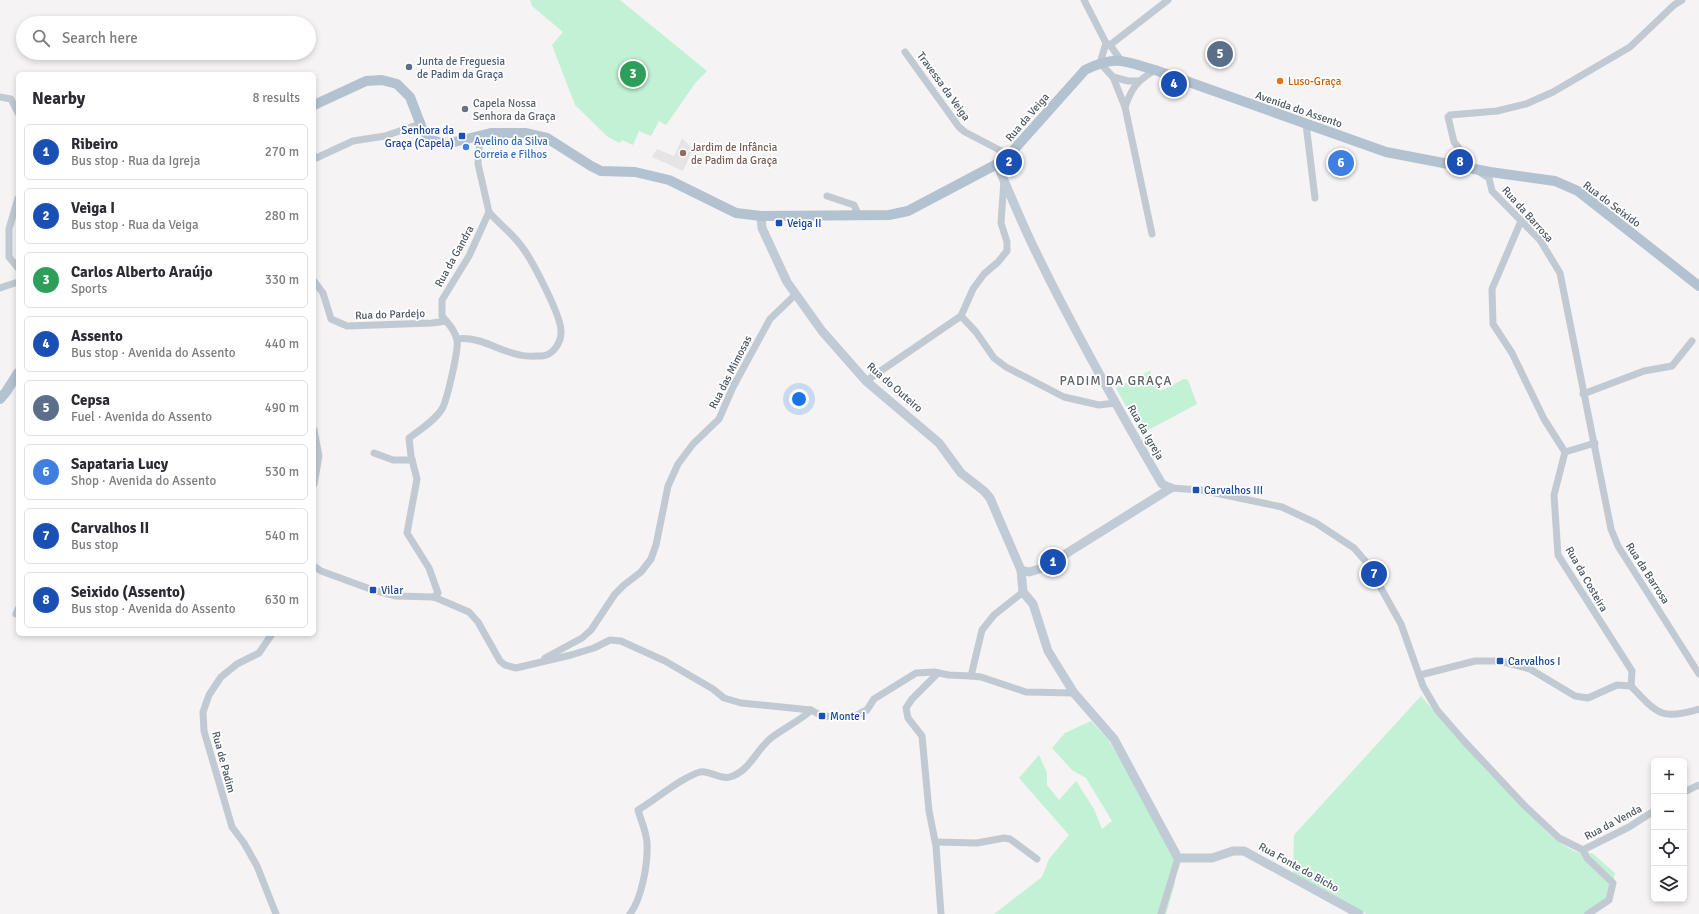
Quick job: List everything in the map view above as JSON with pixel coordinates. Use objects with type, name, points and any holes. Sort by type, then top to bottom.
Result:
[{"type":"main road","name":"Avenida do Assento","points":[[1120,60],[1155,70],[1386,152],[1473,168]]},
{"type":"main road","name":"Rua da Veiga","points":[[316,104],[366,81],[382,80],[397,84],[410,97],[420,124],[431,140],[446,144],[491,133],[525,133],[548,138],[601,171],[635,172],[670,180],[736,213],[761,216],[889,216],[908,211],[997,164],[1009,155],[1085,70],[1100,63],[1120,60]]},
{"type":"main road","name":"Rua do Seixido","points":[[1473,168],[1555,181],[1578,191],[1699,286]]},
{"type":"main road","points":[[0,399],[16,376]]},
{"type":"street","points":[[1084,0],[1108,44],[1120,60]]},
{"type":"street","points":[[1138,81],[1128,82],[1113,76],[1100,63],[1108,44],[1168,0]]},
{"type":"street","name":"Rua da Barrosa","points":[[1682,0],[1674,5],[1630,47],[1553,92],[1526,104],[1497,111],[1450,115],[1448,118],[1448,124],[1454,142],[1473,168],[1489,178],[1492,191],[1540,240],[1560,274],[1572,326],[1583,394],[1595,443],[1611,529],[1618,546],[1699,674]]},
{"type":"street","name":"Travessa da Veiga","points":[[905,52],[959,127],[965,132],[1009,155]]},
{"type":"street","points":[[1125,107],[1130,93],[1138,81],[1155,70]]},
{"type":"street","points":[[1113,76],[1125,107],[1152,234]]},
{"type":"street","points":[[0,97],[11,99],[16,109]]},
{"type":"street","points":[[316,158],[353,141],[385,136],[420,124]]},
{"type":"street","points":[[1306,124],[1315,198]]},
{"type":"street","points":[[434,597],[438,593],[429,568],[407,533],[417,479],[412,460],[409,438],[432,420],[442,409],[458,346],[457,339],[477,339],[521,356],[544,356],[552,352],[558,343],[561,332],[557,318],[532,262],[521,245],[489,212],[478,164],[480,135]]},
{"type":"street","name":"Rua da Igreja","points":[[997,164],[1034,248],[1115,404],[1162,484],[1171,488]]},
{"type":"street","points":[[866,381],[961,316],[973,289],[984,274],[998,262],[1007,251],[1007,242],[1001,223],[1004,180]]},
{"type":"street","points":[[827,196],[854,204],[859,216]]},
{"type":"street","name":"Rua da Gandra","points":[[457,339],[454,332],[442,316],[442,300],[469,256],[489,212]]},
{"type":"street","name":"Rua do Outeiro","points":[[761,216],[762,228],[787,282],[822,331],[866,381],[939,443],[961,473],[984,491],[996,509],[1021,570],[1023,592]]},
{"type":"street","points":[[15,218],[9,229],[9,257],[16,266]]},
{"type":"street","points":[[1521,221],[1507,249],[1497,280],[1492,289],[1493,324],[1512,353],[1544,419],[1565,452],[1595,443]]},
{"type":"street","points":[[0,288],[16,283]]},
{"type":"street","name":"Rua do Pardejo","points":[[316,283],[323,293],[331,319],[347,326],[432,323],[446,321]]},
{"type":"street","name":"Rua das Mimosas","points":[[536,663],[582,638],[591,630],[615,594],[640,572],[651,559],[656,545],[668,486],[678,464],[693,444],[719,419],[733,387],[770,319],[796,294]]},
{"type":"street","points":[[961,316],[976,332],[994,358],[1006,367],[1064,397],[1099,405],[1115,404]]},
{"type":"street","points":[[1583,394],[1644,371],[1672,366],[1692,340]]},
{"type":"street","points":[[316,441],[319,456],[316,473]]},
{"type":"street","name":"Rua da Costeira","points":[[1565,452],[1554,495],[1558,555],[1632,671],[1631,686]]},
{"type":"street","points":[[374,453],[398,461],[412,460]]},
{"type":"street","points":[[1021,570],[1029,572],[1043,568],[1171,488],[1201,490],[1282,507],[1316,523],[1354,548],[1367,563],[1401,624],[1423,686],[1437,710],[1525,806],[1559,838],[1583,850],[1588,858],[1613,883],[1609,900],[1588,914]]},
{"type":"street","points":[[316,567],[321,571],[374,590],[396,596],[434,597],[469,612],[478,622],[500,661],[506,665],[516,668],[572,655],[594,648],[610,640],[621,640],[665,661],[713,689],[724,698],[741,703],[811,710],[822,716],[853,717],[867,710],[874,699],[916,673],[938,673],[981,677],[1026,692],[1074,693]]},
{"type":"street","points":[[971,676],[982,630],[994,615],[1023,592],[1032,604],[1048,651],[1074,693],[1114,739],[1178,858],[1161,914]]},
{"type":"street","name":"Rua de Padim","points":[[271,636],[260,653],[237,664],[221,677],[209,695],[203,712],[204,731],[230,822],[257,866],[276,914]]},
{"type":"street","points":[[1420,675],[1475,662],[1500,661],[1530,670],[1575,696],[1588,698],[1617,685],[1631,686],[1657,712],[1676,716],[1699,709]]},
{"type":"street","points":[[938,673],[912,699],[906,708],[908,718],[922,736],[929,810],[936,842],[941,914]]},
{"type":"street","points":[[630,914],[643,886],[647,844],[638,810],[688,777],[702,772],[728,778],[744,770],[770,739],[811,710]]},
{"type":"street","points":[[1687,791],[1699,785]]},
{"type":"street","name":"Rua da Venda","points":[[1583,850],[1629,827],[1651,813]]},
{"type":"street","points":[[936,842],[977,843],[1004,838],[1010,839],[1037,859]]},
{"type":"street","name":"Rua Fonte do Bicho","points":[[1178,858],[1212,858],[1233,851],[1244,852],[1359,914]]},
{"type":"shaded area","name":"Jardim de Infância de Padim da Graça","points":[[682,138],[693,149],[683,171],[652,157],[657,149],[674,156]]},
{"type":"green space","points":[[530,0],[620,0],[707,71],[696,82],[666,125],[659,121],[651,136],[639,131],[633,145],[622,140],[620,143],[608,137],[575,105],[552,45],[563,32],[532,6]]},
{"type":"green space","points":[[1150,371],[1160,391],[1184,379],[1188,380],[1197,404],[1141,434],[1116,388]]},
{"type":"green space","points":[[1421,696],[1451,731],[1551,836],[1575,851],[1586,854],[1592,853],[1615,873],[1609,900],[1588,914],[1367,914],[1293,876],[1294,835]]},
{"type":"green space","points":[[1091,721],[1107,738],[1126,768],[1175,857],[1175,883],[1166,914],[994,914],[1042,877],[1049,859],[1069,835],[1019,778],[1039,755],[1047,773],[1047,785],[1059,800],[1076,781],[1094,809],[1102,829],[1112,821],[1086,778],[1072,770],[1052,748],[1065,733]]},
{"type":"place","name":"Cepsa","points":[[1220,54]]},
{"type":"place","name":"Junta de Freguesia de Padim da Graça","points":[[409,67]]},
{"type":"place","name":"Carlos Alberto Araújo","points":[[633,74]]},
{"type":"place","name":"Luso-Graça","points":[[1280,81]]},
{"type":"place","name":"Assento","points":[[1174,84]]},
{"type":"place","name":"Capela Nossa Senhora da Graça","points":[[465,109]]},
{"type":"place","name":"Senhora da Graça (Capela)","points":[[462,136]]},
{"type":"place","name":"Avelino da Silva Correia e Filhos","points":[[466,147]]},
{"type":"place","name":"Jardim de Infância de Padim da Graça","points":[[683,153]]},
{"type":"place","name":"Veiga I","points":[[1009,162]]},
{"type":"place","name":"Seixido (Assento)","points":[[1460,162]]},
{"type":"place","name":"Sapataria Lucy","points":[[1341,163]]},
{"type":"place","name":"Veiga II","points":[[779,223]]},
{"type":"place","name":"Carvalhos III","points":[[1196,490]]},
{"type":"place","name":"Ribeiro","points":[[1053,562]]},
{"type":"place","name":"Carvalhos II","points":[[1374,574]]},
{"type":"place","name":"Vilar","points":[[373,590]]},
{"type":"place","name":"Carvalhos I","points":[[1500,661]]},
{"type":"place","name":"Monte I","points":[[822,716]]},
{"type":"district","name":"PADIM DA GRAÇA","points":[[1116,380]]}]
